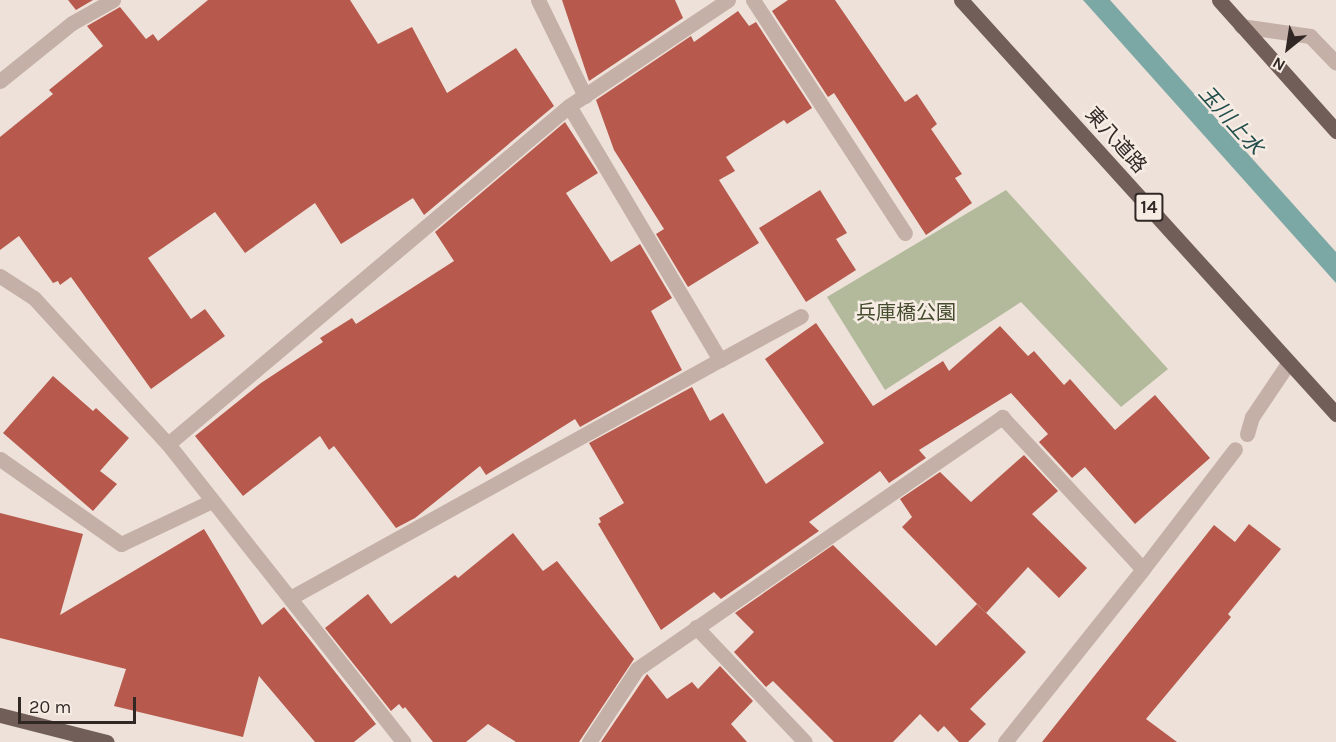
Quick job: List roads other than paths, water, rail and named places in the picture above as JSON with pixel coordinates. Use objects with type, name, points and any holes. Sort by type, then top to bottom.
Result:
[{"type":"main road","name":"東八道路","points":[[961,0],[1336,414]]},
{"type":"main road","points":[[1219,0],[1336,131]]},
{"type":"main road","points":[[0,715],[107,742]]},
{"type":"street","points":[[0,81],[72,23],[113,0]]},
{"type":"street","points":[[538,0],[585,96]]},
{"type":"street","points":[[168,444],[569,106],[728,0]]},
{"type":"street","points":[[753,0],[905,233]]},
{"type":"street","points":[[1241,26],[1310,36],[1336,63]]},
{"type":"street","points":[[569,106],[720,360]]},
{"type":"street","points":[[0,276],[34,298],[168,444],[403,742]]},
{"type":"street","points":[[290,598],[801,316]]},
{"type":"street","points":[[1247,434],[1252,417],[1289,362]]},
{"type":"street","points":[[589,742],[636,669],[1002,417],[1143,569]]},
{"type":"street","points":[[1005,742],[1235,449]]},
{"type":"street","points":[[0,459],[121,544],[212,501]]},
{"type":"street","points":[[696,627],[805,742]]},
{"type":"water","points":[[1083,0],[1110,0],[1336,252],[1336,283]]},
{"type":"water label","name":"玉川上水","points":[[1231,120]]},
{"type":"park label","name":"兵庫橋公園","points":[[906,312]]}]
